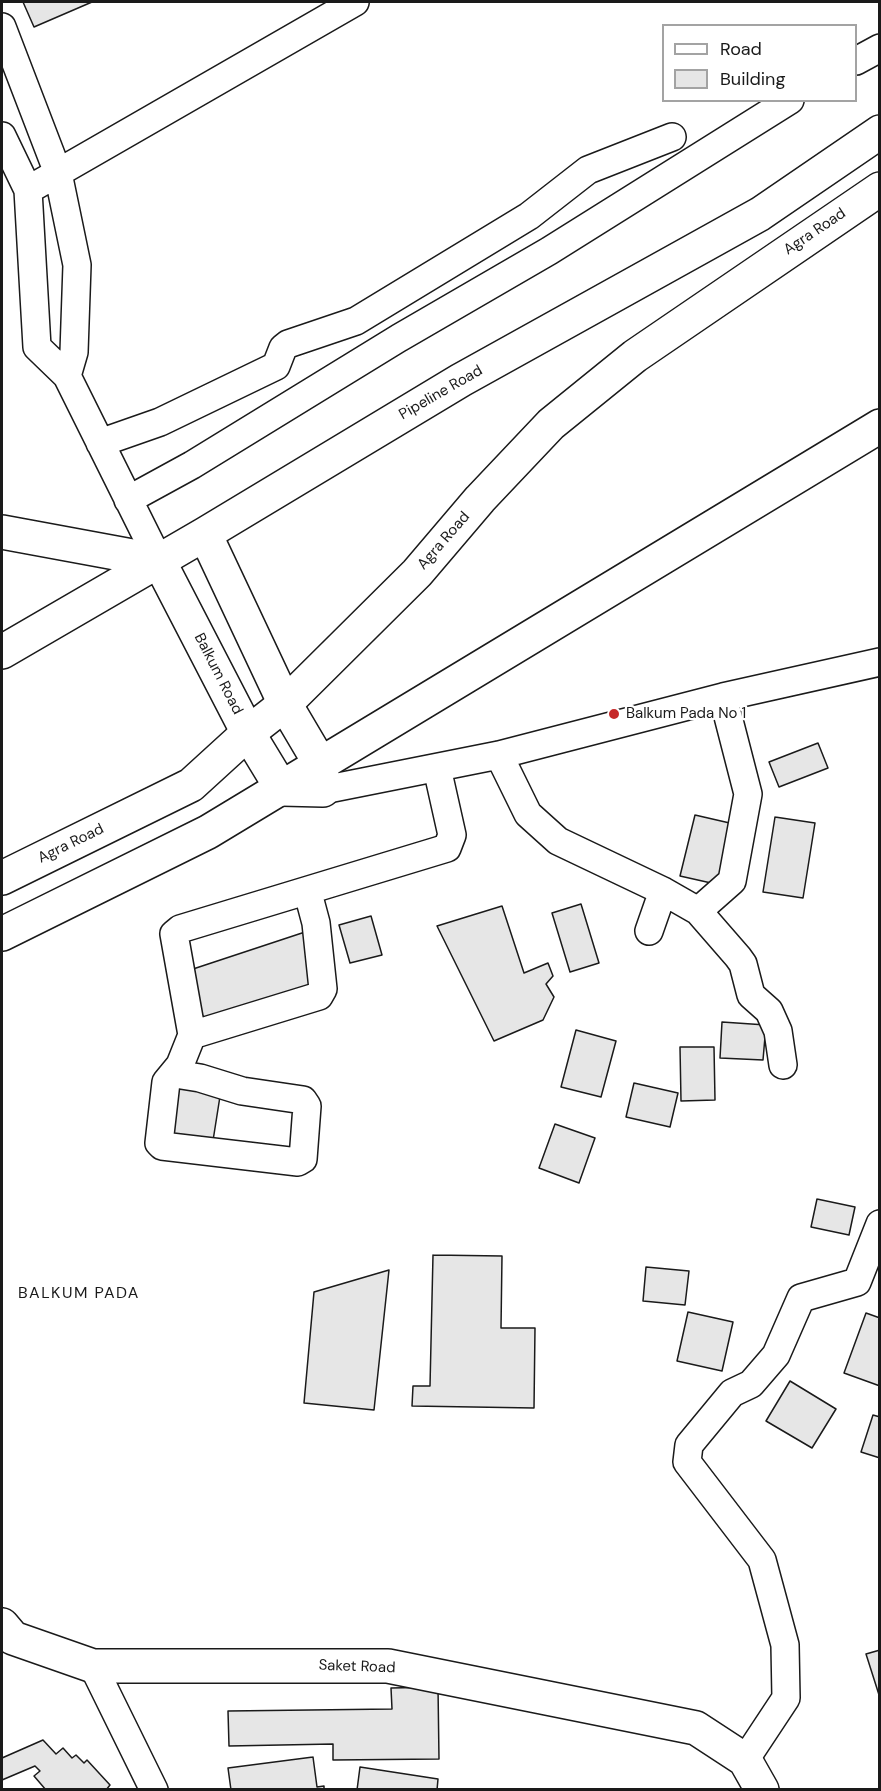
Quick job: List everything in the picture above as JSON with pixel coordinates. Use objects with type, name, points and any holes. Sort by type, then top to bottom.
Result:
[{"type":"main road","name":"Pipeline Road","points":[[2,652],[461,381],[760,214],[879,132]]},
{"type":"main road","name":"Agra Road","points":[[2,878],[191,785],[285,704],[417,573],[480,500],[551,424],[634,356],[879,189]]},
{"type":"main road","points":[[2,934],[208,832],[282,789],[322,778],[879,426]]},
{"type":"main road","points":[[2,532],[159,561]]},
{"type":"main road","points":[[205,534],[322,778]]},
{"type":"main road","name":"Balkum Road","points":[[159,561],[249,733],[282,789]]},
{"type":"main road","name":"Saket Road","points":[[2,1625],[13,1638],[93,1666],[388,1666],[696,1728],[745,1760],[762,1790]]},
{"type":"street","points":[[28,190],[355,2]]},
{"type":"street","points":[[2,27],[58,173],[77,264],[74,352],[67,376]]},
{"type":"street","points":[[857,60],[879,48]]},
{"type":"street","points":[[128,500],[192,465],[381,349],[549,251],[785,102]]},
{"type":"street","points":[[2,136],[28,190],[37,347],[67,376],[159,561]]},
{"type":"street","points":[[100,443],[160,422],[276,366],[283,348],[288,344],[356,321],[529,216],[588,170],[672,137]]},
{"type":"street","points":[[35,286],[76,285]]},
{"type":"street","points":[[322,778],[437,768],[499,755],[723,697],[879,662]]},
{"type":"street","points":[[698,911],[732,881],[748,794],[723,697]]},
{"type":"street","points":[[499,755],[528,814],[558,842],[663,891],[698,911],[743,964],[751,995],[769,1011],[778,1031],[783,1065]]},
{"type":"street","points":[[175,1074],[200,1078],[242,1091],[303,1100],[307,1106],[303,1159],[298,1162],[162,1146],[159,1143],[166,1082],[175,1074],[192,1035],[174,934],[180,929],[308,893],[447,848],[452,835],[437,768]]},
{"type":"street","points":[[650,931],[663,891]]},
{"type":"street","points":[[192,1035],[319,996],[323,989],[316,922],[308,893]]},
{"type":"street","points":[[745,1760],[786,1698],[785,1644],[762,1560],[687,1462],[689,1445],[732,1393],[751,1384],[776,1354],[801,1298],[857,1282],[879,1224]]},
{"type":"street","points":[[93,1666],[154,1790]]},
{"type":"building","points":[[23,2],[92,2],[34,27]]},
{"type":"building","points":[[818,743],[828,768],[779,787],[769,762]]},
{"type":"building","points":[[695,815],[734,824],[720,885],[680,876]]},
{"type":"building","points":[[775,817],[815,823],[803,898],[763,892]]},
{"type":"building","points":[[581,904],[599,963],[570,972],[552,913]]},
{"type":"building","points":[[502,906],[524,973],[548,963],[553,976],[546,984],[554,997],[543,1020],[494,1041],[437,926]]},
{"type":"building","points":[[371,916],[382,955],[350,963],[339,925]]},
{"type":"building","points":[[305,932],[312,987],[203,1023],[187,971]]},
{"type":"building","points":[[722,1022],[766,1025],[763,1060],[720,1058]]},
{"type":"building","points":[[576,1030],[616,1041],[601,1097],[561,1087]]},
{"type":"building","points":[[680,1047],[714,1047],[715,1100],[681,1101]]},
{"type":"building","points":[[634,1083],[678,1093],[670,1127],[626,1117]]},
{"type":"building","points":[[177,1085],[221,1090],[212,1147],[164,1143]]},
{"type":"building","points":[[555,1124],[595,1138],[579,1183],[539,1168]]},
{"type":"building","points":[[817,1199],[855,1207],[849,1235],[811,1227]]},
{"type":"building","points":[[433,1255],[502,1256],[501,1328],[535,1328],[534,1408],[412,1406],[413,1386],[430,1386]]},
{"type":"building","points":[[646,1267],[689,1271],[685,1305],[643,1301]]},
{"type":"building","points":[[389,1270],[374,1410],[304,1403],[314,1292]]},
{"type":"building","points":[[688,1312],[733,1322],[722,1371],[677,1361]]},
{"type":"building","points":[[866,1313],[880,1318],[880,1386],[844,1373]]},
{"type":"building","points":[[790,1381],[836,1409],[812,1448],[766,1421]]},
{"type":"building","points":[[873,1415],[880,1417],[880,1458],[861,1452]]},
{"type":"building","points":[[880,1650],[880,1698],[866,1654]]},
{"type":"building","points":[[438,1687],[439,1759],[333,1760],[333,1744],[229,1746],[228,1711],[392,1709],[391,1688]]},
{"type":"building","points":[[43,1740],[56,1754],[63,1748],[72,1758],[76,1755],[84,1763],[87,1760],[110,1785],[106,1790],[46,1790],[34,1776],[40,1771],[35,1766],[2,1780],[2,1758]]},
{"type":"building","points":[[313,1757],[317,1787],[324,1786],[324,1790],[231,1790],[228,1768]]},
{"type":"building","points":[[360,1767],[438,1779],[437,1790],[357,1790]]},
{"type":"place","name":"Balkum Pada No 1","points":[[614,714]]},
{"type":"district","name":"BALKUM PADA","points":[[79,1294]]}]
